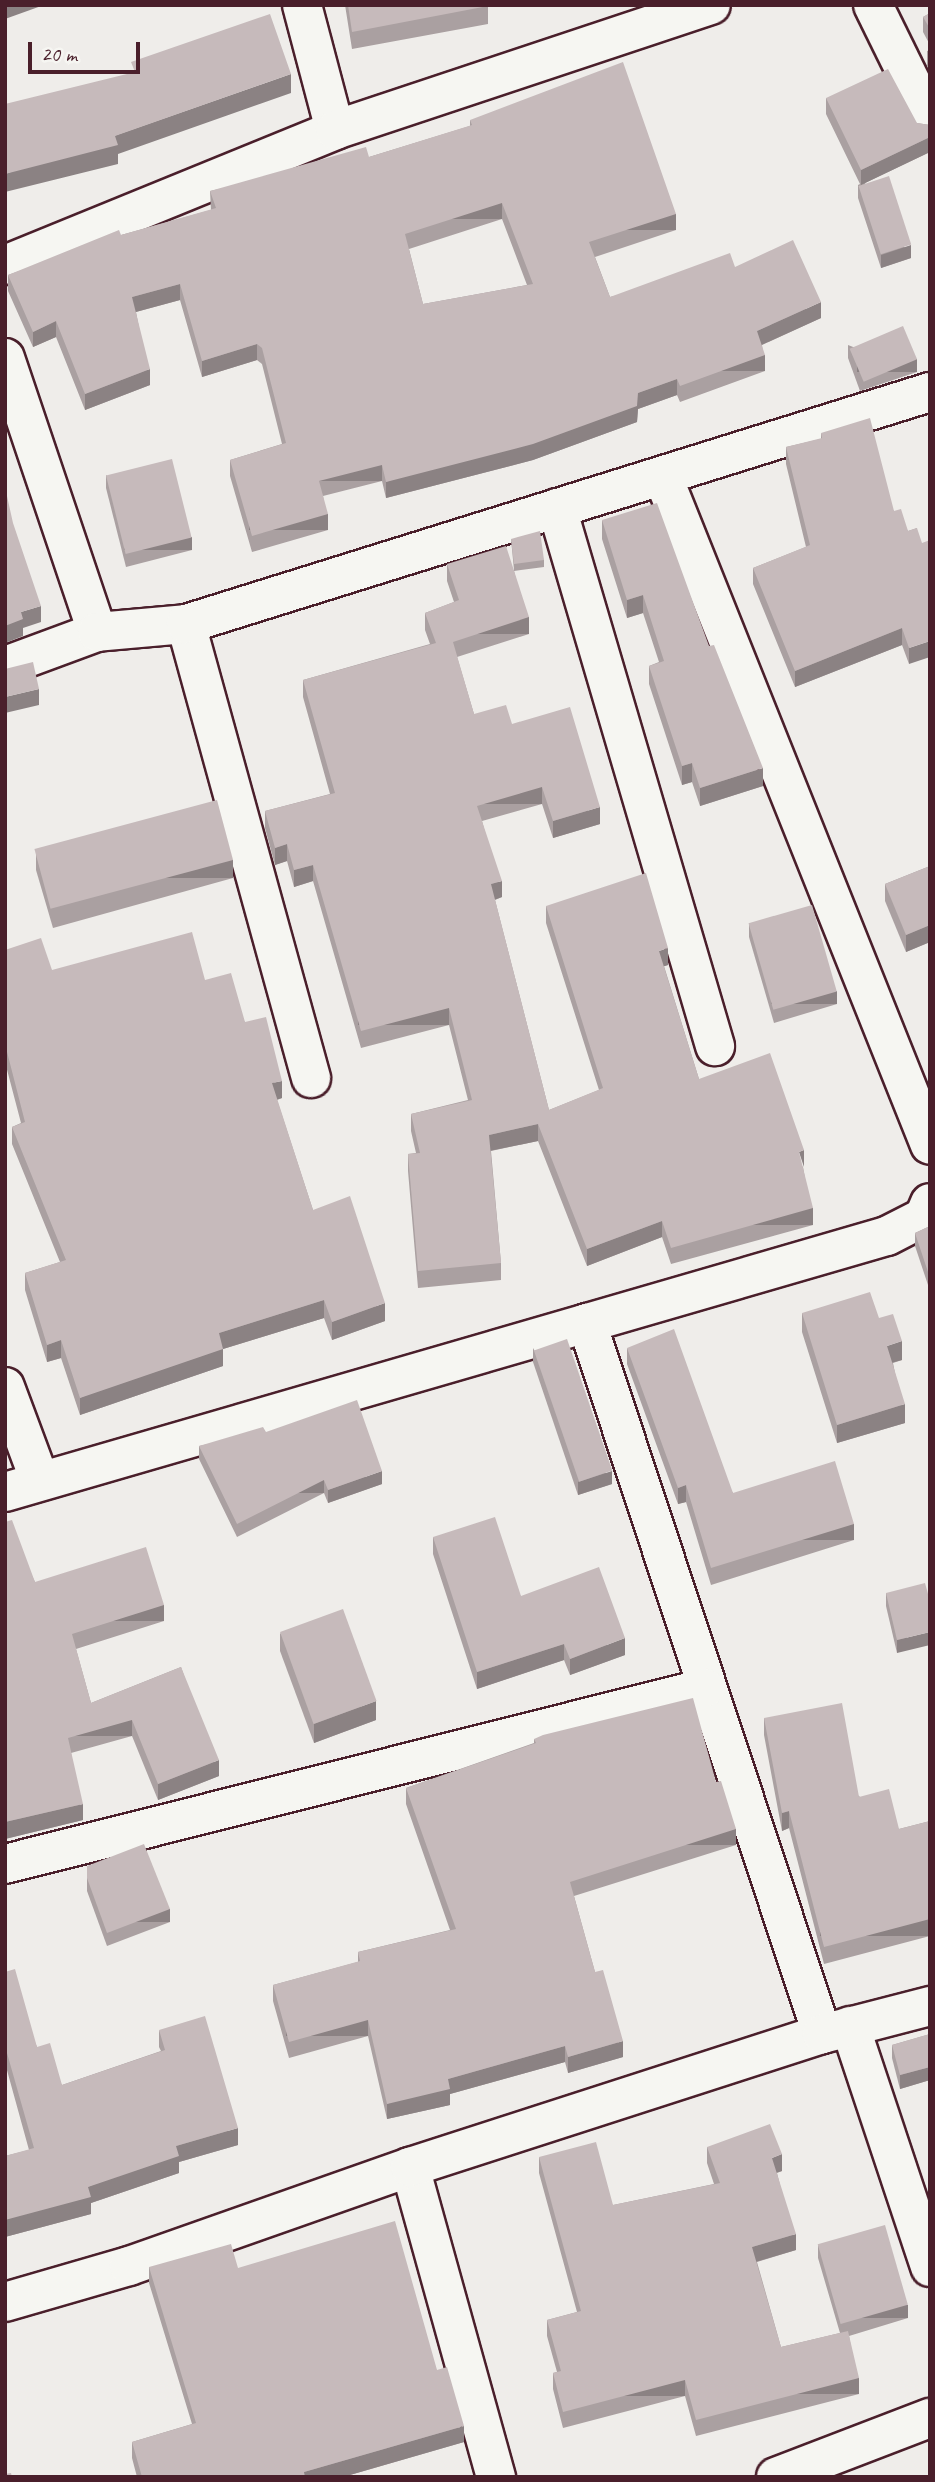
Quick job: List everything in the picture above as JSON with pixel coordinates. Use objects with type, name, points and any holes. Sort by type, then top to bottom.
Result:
[{"type":"street","points":[[302,5],[335,131]]},
{"type":"street","points":[[5,265],[335,131],[711,5]]},
{"type":"street","points":[[873,5],[930,121]]},
{"type":"street","points":[[5,358],[97,632]]},
{"type":"street","points":[[5,666],[97,632],[186,624],[930,392]]},
{"type":"street","points":[[663,477],[930,1145]]},
{"type":"street","points":[[557,508],[715,1046]]},
{"type":"street","points":[[186,624],[311,1077]]},
{"type":"street","points":[[5,1387],[23,1486],[887,1236],[924,1217],[930,1203]]},
{"type":"street","points":[[587,1324],[705,1688],[930,2267]]},
{"type":"street","points":[[5,1864],[705,1688]]},
{"type":"street","points":[[5,2302],[129,2266],[410,2167],[836,2030],[930,2006]]},
{"type":"street","points":[[410,2167],[496,2477]]},
{"type":"street","points":[[776,2477],[930,2418]]},
{"type":"building","points":[[348,5],[488,5],[488,6],[352,32]]},
{"type":"building","points":[[930,13],[930,29],[923,17]]},
{"type":"building","points":[[270,14],[291,74],[115,136],[118,145],[5,174],[5,104],[135,72],[131,62]]},
{"type":"building","points":[[623,62],[676,214],[589,242],[610,297],[730,253],[735,267],[793,240],[821,302],[757,331],[765,355],[680,386],[677,379],[638,393],[637,406],[533,444],[386,482],[382,465],[319,481],[328,514],[252,536],[230,460],[286,443],[262,348],[257,344],[202,361],[180,284],[132,297],[150,369],[85,394],[56,321],[33,332],[8,275],[119,230],[121,235],[216,208],[210,191],[366,147],[369,157],[472,125],[470,120]],"holes":[[[502,203],[533,284],[423,304],[405,234]]]},
{"type":"building","points":[[888,69],[917,123],[930,125],[930,137],[861,170],[826,98]]},
{"type":"building","points":[[889,176],[911,244],[881,254],[859,186]]},
{"type":"building","points":[[903,326],[917,359],[864,382],[850,349]]},
{"type":"building","points":[[870,418],[894,511],[901,509],[908,531],[917,528],[922,543],[930,540],[930,641],[909,648],[902,628],[795,671],[753,568],[810,545],[786,447],[822,438],[821,433]]},
{"type":"building","points":[[172,459],[192,538],[126,554],[106,475]]},
{"type":"building","points":[[5,487],[13,523],[41,606],[21,612],[23,619],[5,626]]},
{"type":"building","points":[[657,503],[709,646],[714,645],[763,768],[700,788],[692,763],[682,766],[649,666],[664,661],[643,595],[627,600],[602,520]]},
{"type":"building","points":[[540,531],[544,560],[514,564],[511,539]]},
{"type":"building","points":[[506,546],[529,617],[453,642],[474,714],[506,705],[512,724],[570,707],[600,807],[553,821],[542,787],[477,806],[502,881],[491,884],[549,1110],[603,1088],[546,906],[646,873],[668,948],[659,951],[699,1079],[770,1053],[804,1150],[799,1152],[813,1208],[671,1248],[662,1221],[587,1249],[538,1124],[489,1135],[501,1263],[418,1271],[408,1154],[420,1153],[411,1114],[472,1100],[449,1008],[361,1031],[313,865],[294,870],[287,844],[275,848],[265,811],[335,793],[303,680],[436,643],[425,613],[459,600],[447,564]]},
{"type":"building","points":[[33,662],[39,689],[5,697],[5,669]]},
{"type":"building","points":[[217,800],[233,860],[50,909],[34,849]]},
{"type":"building","points":[[930,866],[930,925],[906,935],[885,884]]},
{"type":"building","points":[[812,905],[837,992],[773,1010],[749,923]]},
{"type":"building","points":[[192,932],[205,980],[231,973],[245,1022],[266,1017],[282,1081],[272,1083],[313,1210],[350,1196],[385,1303],[332,1322],[324,1300],[219,1333],[223,1349],[80,1398],[61,1340],[47,1345],[25,1273],[66,1260],[12,1127],[25,1122],[5,1044],[5,950],[41,938],[52,970]]},
{"type":"building","points":[[930,1226],[930,1278],[915,1233]]},
{"type":"building","points":[[870,1292],[879,1318],[893,1314],[902,1341],[887,1346],[905,1404],[837,1425],[802,1313]]},
{"type":"building","points":[[674,1329],[733,1493],[835,1461],[854,1524],[711,1568],[686,1485],[678,1488],[627,1348]]},
{"type":"building","points":[[567,1339],[612,1470],[579,1482],[534,1350]]},
{"type":"building","points":[[357,1400],[382,1471],[328,1490],[324,1480],[237,1524],[199,1446],[263,1427],[266,1432]]},
{"type":"building","points":[[495,1517],[521,1596],[599,1567],[625,1638],[570,1659],[564,1644],[477,1672],[433,1537]]},
{"type":"building","points":[[12,1520],[35,1582],[146,1547],[164,1605],[72,1634],[91,1703],[181,1667],[219,1760],[158,1784],[132,1720],[68,1738],[83,1804],[5,1822],[5,1522]]},
{"type":"building","points":[[925,1583],[930,1601],[930,1632],[897,1640],[886,1593]]},
{"type":"building","points":[[343,1609],[377,1701],[314,1724],[280,1632]]},
{"type":"building","points":[[693,1698],[716,1782],[721,1781],[736,1829],[570,1882],[595,1972],[603,1970],[623,2041],[568,2057],[565,2046],[448,2079],[450,2089],[387,2104],[368,2020],[289,2042],[273,1985],[360,1961],[358,1952],[456,1929],[406,1788],[536,1743],[534,1739],[543,1735]]},
{"type":"building","points":[[842,1703],[859,1797],[889,1789],[899,1829],[930,1821],[930,1919],[824,1947],[789,1811],[782,1813],[764,1718]]},
{"type":"building","points":[[144,1844],[170,1909],[107,1933],[87,1878],[87,1866]]},
{"type":"building","points":[[15,1969],[37,2047],[50,2043],[62,2085],[165,2050],[159,2030],[205,2016],[238,2128],[176,2146],[179,2156],[88,2187],[91,2197],[5,2220],[5,2156],[34,2148],[5,2046],[5,1972]]},
{"type":"building","points":[[930,2034],[930,2067],[900,2075],[892,2045]]},
{"type":"building","points":[[770,2124],[782,2154],[772,2158],[796,2234],[752,2247],[781,2347],[848,2331],[859,2378],[696,2420],[685,2380],[563,2412],[553,2373],[561,2371],[547,2320],[581,2311],[539,2157],[596,2142],[613,2205],[720,2183],[707,2147]]},
{"type":"building","points":[[395,2221],[437,2370],[447,2367],[464,2426],[304,2472],[305,2477],[142,2477],[132,2442],[196,2423],[149,2267],[231,2244],[238,2268]]},
{"type":"building","points":[[885,2225],[908,2305],[841,2324],[818,2244]]}]
